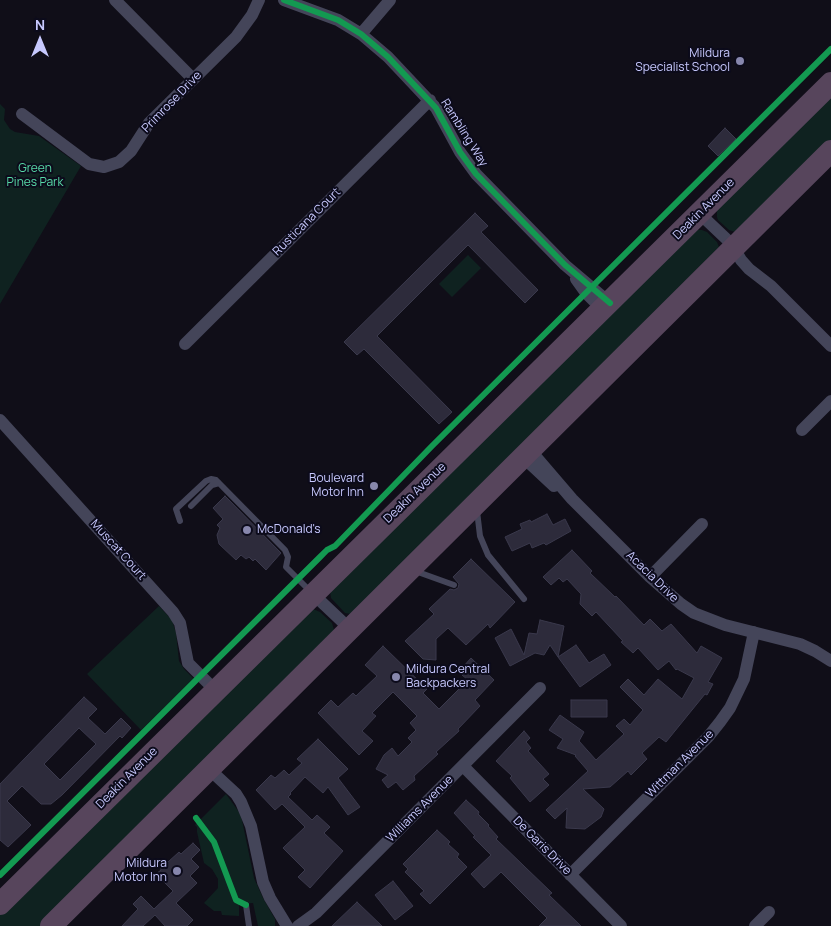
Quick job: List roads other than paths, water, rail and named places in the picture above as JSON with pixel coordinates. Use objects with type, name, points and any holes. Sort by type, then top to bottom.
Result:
[{"type":"highway","name":"Deakin Avenue","points":[[0,904],[831,83]]},
{"type":"highway","points":[[51,926],[831,151]]},
{"type":"street","points":[[115,0],[194,79]]},
{"type":"street","name":"Primrose Drive","points":[[22,114],[89,164],[104,167],[119,162],[131,151],[149,123],[236,37],[252,15],[259,0]]},
{"type":"street","name":"Rambling Way","points":[[284,0],[338,20],[361,34],[388,57],[430,100],[442,116],[460,152],[476,174],[565,265],[586,293],[606,306]]},
{"type":"street","points":[[361,34],[390,0]]},
{"type":"street","name":"Rusticana Court","points":[[185,344],[430,100]]},
{"type":"street","points":[[700,214],[734,248],[746,255],[771,286],[831,346]]},
{"type":"street","points":[[802,430],[831,401]]},
{"type":"street","name":"Muscat Court","points":[[0,420],[172,612],[180,623],[188,663],[215,690]]},
{"type":"street","name":"Acacia Drive","points":[[526,454],[666,593],[694,613],[725,625],[800,644],[831,662]]},
{"type":"street","points":[[650,577],[702,524]]},
{"type":"street","points":[[313,594],[350,629]]},
{"type":"street","name":"Wittman Avenue","points":[[570,875],[708,737],[720,722],[730,708],[744,679],[754,632]]},
{"type":"street","name":"Williams Avenue","points":[[298,926],[316,913],[540,688]]},
{"type":"street","name":"De Garis Drive","points":[[463,766],[621,926]]},
{"type":"street","points":[[209,769],[236,794],[241,802],[251,826],[263,882],[270,898],[287,926]]},
{"type":"street","points":[[755,926],[769,912]]},
{"type":"lane","points":[[180,521],[176,509],[206,481],[216,480],[285,550],[288,557],[286,567],[313,594]]},
{"type":"lane","points":[[191,506],[212,485],[220,483]]},
{"type":"lane","points":[[476,505],[478,525],[484,546],[496,565],[524,599]]},
{"type":"lane","points":[[410,569],[454,585]]},
{"type":"lane","points":[[246,905],[249,926]]},
{"type":"place","name":"Mildura Specialist School","points":[[740,61]]},
{"type":"place","name":"Boulevard Motor Inn","points":[[374,486]]},
{"type":"place","name":"McDonald's","points":[[247,530]]},
{"type":"place","name":"Mildura Central Backpackers","points":[[396,677]]},
{"type":"place","name":"Mildura Motor Inn","points":[[177,871]]},
{"type":"park label","name":"Green Pines Park","points":[[35,176]]}]
